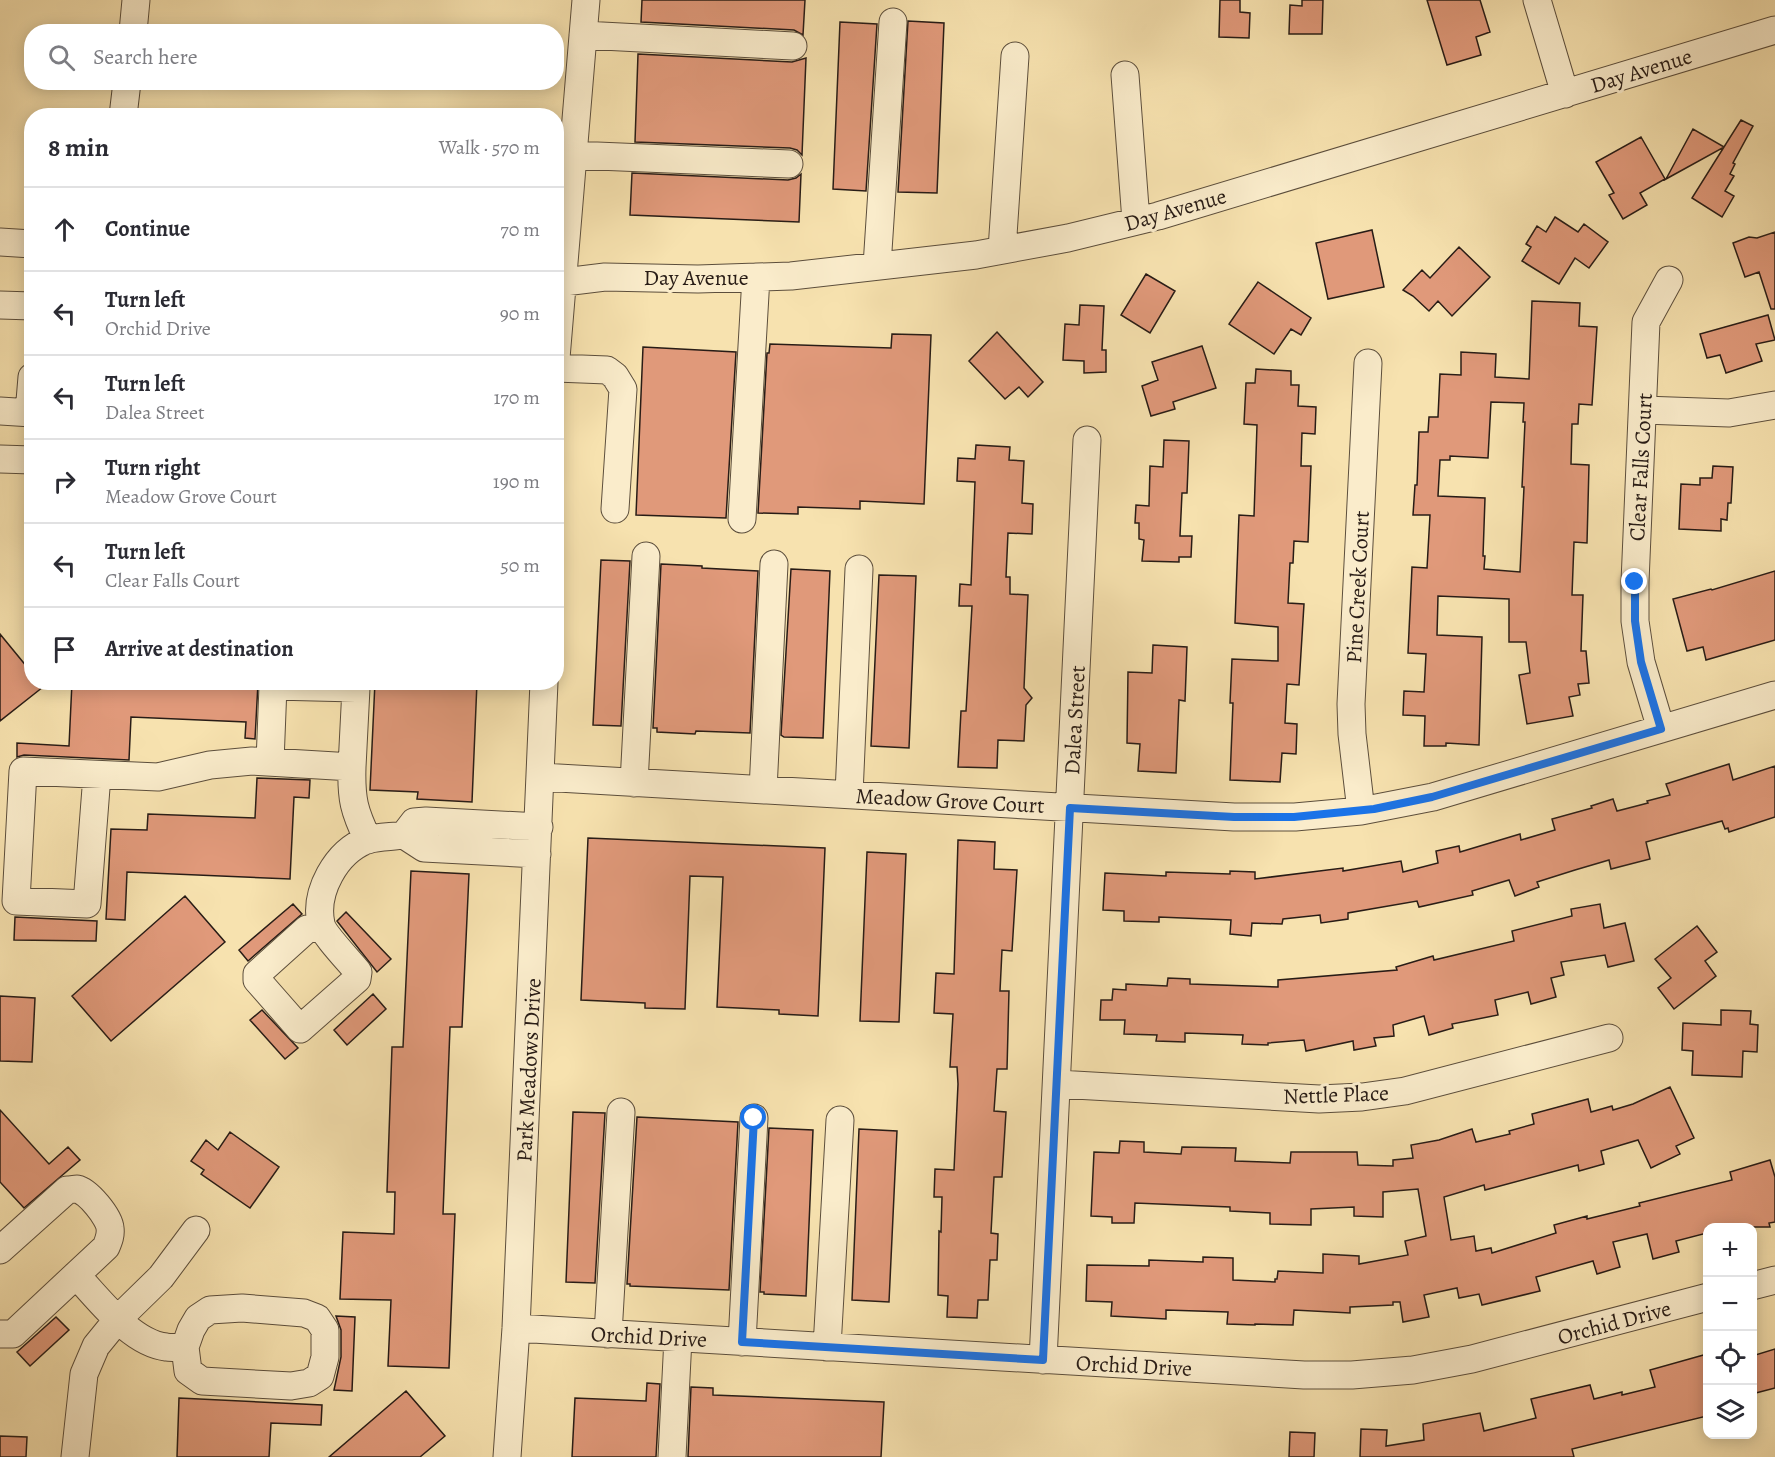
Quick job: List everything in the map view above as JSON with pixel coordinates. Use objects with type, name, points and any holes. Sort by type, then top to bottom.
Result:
[{"type":"street","points":[[134,24],[136,0]]},
{"type":"street","points":[[564,237],[586,0]]},
{"type":"street","points":[[1536,0],[1564,94]]},
{"type":"street","points":[[877,266],[893,22]]},
{"type":"street","name":"Day Avenue","points":[[564,282],[605,277],[698,279],[791,276],[976,255],[1068,238],[1136,221],[1775,30]]},
{"type":"street","points":[[583,35],[793,46]]},
{"type":"street","points":[[1002,250],[1015,57]]},
{"type":"street","points":[[1125,75],[1136,221]]},
{"type":"street","points":[[124,108],[126,90]]},
{"type":"street","points":[[573,155],[789,164]]},
{"type":"street","points":[[0,242],[24,244]]},
{"type":"street","points":[[742,519],[756,277]]},
{"type":"street","name":"Clear Falls Court","points":[[1661,729],[1641,662],[1635,621],[1635,582],[1646,322],[1669,280]]},
{"type":"street","points":[[0,305],[24,306]]},
{"type":"street","name":"Pine Creek Court","points":[[1361,811],[1351,704],[1368,363]]},
{"type":"street","points":[[564,368],[607,370],[615,376],[623,389],[615,509]]},
{"type":"street","points":[[1643,410],[1729,413],[1775,405]]},
{"type":"street","points":[[0,411],[24,413]]},
{"type":"street","name":"Dalea Street","points":[[1043,1360],[1087,440]]},
{"type":"street","points":[[0,459],[24,460]]},
{"type":"street","points":[[634,783],[646,556]]},
{"type":"street","points":[[763,790],[774,564]]},
{"type":"street","points":[[849,794],[859,569]]},
{"type":"street","points":[[270,762],[273,690]]},
{"type":"street","points":[[356,690],[352,793],[356,814],[368,840]]},
{"type":"street","name":"Park Meadows Drive","points":[[507,1457],[516,1328],[544,690]]},
{"type":"street","name":"Meadow Grove Court","points":[[541,777],[1234,817],[1294,817],[1361,811],[1432,797],[1775,695]]},
{"type":"street","points":[[97,775],[87,904],[16,901],[23,771],[158,777],[210,765],[252,761],[352,767]]},
{"type":"street","points":[[404,835],[414,822],[426,821],[538,827]]},
{"type":"street","points":[[321,926],[320,909],[324,885],[335,866],[352,848],[368,840],[404,835],[424,848],[537,854]]},
{"type":"street","name":"Nettle Place","points":[[1057,1084],[1319,1099],[1362,1097],[1405,1091],[1609,1038]]},
{"type":"street","points":[[608,1334],[621,1112]]},
{"type":"street","points":[[742,1342],[754,1118]]},
{"type":"street","points":[[827,1347],[840,1120]]},
{"type":"street","points":[[0,1250],[67,1190],[77,1189],[84,1192],[108,1218],[111,1231],[106,1247],[13,1334],[0,1334]]},
{"type":"street","points":[[75,1457],[84,1374],[96,1346],[118,1319],[161,1277],[196,1230]]},
{"type":"street","points":[[76,1275],[118,1319],[139,1337],[165,1347],[185,1347]]},
{"type":"street","points":[[1757,1285],[1775,1280]]},
{"type":"street","name":"Orchid Drive","points":[[516,1328],[1304,1376],[1353,1375],[1413,1370],[1472,1359],[1703,1298]]},
{"type":"street","points":[[242,1308],[304,1313],[317,1318],[325,1330],[325,1356],[320,1376],[309,1383],[291,1386],[202,1381],[188,1371],[185,1347],[198,1318],[210,1310],[242,1308]]},
{"type":"street","points":[[672,1457],[678,1338]]},
{"type":"building","points":[[642,0],[805,0],[803,35],[794,30],[641,22]]},
{"type":"building","points":[[1220,0],[1240,0],[1240,12],[1250,13],[1249,38],[1219,37]]},
{"type":"building","points":[[1302,0],[1323,0],[1322,34],[1289,34],[1290,5],[1302,6]]},
{"type":"building","points":[[1427,0],[1480,0],[1490,32],[1476,37],[1481,55],[1447,65]]},
{"type":"building","points":[[908,21],[944,23],[937,193],[898,192]]},
{"type":"building","points":[[840,22],[877,24],[866,191],[833,189]]},
{"type":"building","points":[[638,54],[792,62],[806,58],[802,155],[790,148],[635,142]]},
{"type":"building","points":[[1741,120],[1753,126],[1733,163],[1735,164],[1730,174],[1734,176],[1725,191],[1734,196],[1722,217],[1692,198]]},
{"type":"building","points":[[1693,129],[1724,147],[1666,179]]},
{"type":"building","points":[[1641,137],[1665,179],[1640,193],[1647,205],[1623,219],[1609,195],[1614,193],[1596,162]]},
{"type":"building","points":[[632,173],[788,180],[801,174],[799,222],[630,215]]},
{"type":"building","points":[[1555,217],[1578,232],[1584,224],[1608,242],[1589,268],[1575,258],[1559,284],[1522,261],[1531,247],[1526,244],[1537,226],[1546,232]]},
{"type":"building","points":[[1372,230],[1384,287],[1328,299],[1316,243]]},
{"type":"building","points":[[1775,232],[1775,309],[1771,309],[1759,272],[1745,277],[1733,243]]},
{"type":"building","points":[[1459,247],[1490,277],[1452,316],[1438,301],[1429,311],[1403,290],[1422,270],[1430,278]]},
{"type":"building","points":[[1146,274],[1175,291],[1150,333],[1121,315]]},
{"type":"building","points":[[1258,282],[1311,318],[1301,335],[1291,329],[1274,354],[1229,324]]},
{"type":"building","points":[[1532,301],[1580,303],[1579,326],[1597,327],[1592,405],[1579,404],[1578,424],[1572,424],[1571,464],[1589,465],[1587,543],[1574,542],[1572,595],[1583,595],[1581,651],[1586,651],[1589,683],[1578,684],[1580,695],[1569,697],[1573,716],[1527,724],[1519,675],[1530,673],[1526,642],[1509,642],[1509,599],[1438,596],[1437,635],[1482,637],[1479,745],[1446,743],[1446,746],[1424,746],[1425,716],[1403,715],[1404,691],[1424,692],[1426,654],[1408,653],[1412,567],[1427,568],[1430,515],[1413,515],[1415,485],[1417,485],[1419,432],[1428,432],[1429,417],[1438,417],[1440,374],[1461,375],[1461,352],[1496,354],[1495,377],[1529,379]],"holes":[[[1491,402],[1524,403],[1522,487],[1524,487],[1520,572],[1484,569],[1485,498],[1438,496],[1440,460],[1450,460],[1450,456],[1488,458]]]},
{"type":"building","points":[[1080,305],[1104,306],[1102,350],[1106,350],[1106,372],[1084,373],[1084,361],[1063,360],[1065,324],[1079,325]]},
{"type":"building","points":[[1768,315],[1775,340],[1756,344],[1762,361],[1726,373],[1720,355],[1707,358],[1700,334]]},
{"type":"building","points":[[997,332],[1043,382],[1028,397],[1019,387],[1005,399],[969,361]]},
{"type":"building","points":[[892,334],[931,335],[924,504],[860,501],[860,509],[798,507],[798,514],[758,513],[767,353],[769,353],[770,344],[891,348]]},
{"type":"building","points":[[1202,346],[1216,388],[1173,402],[1175,409],[1151,416],[1142,386],[1158,380],[1152,362]]},
{"type":"building","points":[[643,347],[736,352],[726,518],[636,515]]},
{"type":"building","points":[[1256,369],[1291,371],[1291,385],[1299,385],[1298,406],[1316,407],[1315,434],[1302,433],[1301,466],[1311,466],[1308,542],[1294,541],[1293,563],[1290,563],[1288,603],[1304,604],[1299,685],[1287,684],[1285,723],[1297,724],[1296,754],[1282,753],[1280,782],[1230,780],[1232,659],[1278,661],[1278,627],[1235,623],[1239,515],[1254,516],[1257,425],[1244,424],[1246,383],[1255,383]]},
{"type":"building","points":[[1164,440],[1189,441],[1187,493],[1182,493],[1180,536],[1192,536],[1191,557],[1179,557],[1179,562],[1142,561],[1144,540],[1139,539],[1139,523],[1135,523],[1136,505],[1149,506],[1150,466],[1163,467]]},
{"type":"building","points":[[976,445],[1010,447],[1009,460],[1024,461],[1022,503],[1033,504],[1032,534],[1008,533],[1006,577],[1010,577],[1010,594],[1028,595],[1024,688],[1032,698],[1026,705],[1024,741],[998,740],[997,768],[958,767],[961,711],[966,711],[972,606],[959,606],[960,584],[971,585],[975,482],[957,481],[958,458],[975,459]]},
{"type":"building","points":[[1713,466],[1733,467],[1731,503],[1728,503],[1727,520],[1721,519],[1721,531],[1679,529],[1681,484],[1700,485],[1700,478],[1712,478]]},
{"type":"building","points":[[601,560],[630,561],[621,726],[593,725]]},
{"type":"building","points":[[661,564],[758,571],[750,733],[696,731],[695,734],[657,732],[657,728],[653,728]]},
{"type":"building","points":[[791,569],[830,571],[823,738],[781,735]]},
{"type":"building","points":[[1775,571],[1775,640],[1706,660],[1703,647],[1687,651],[1673,599]]},
{"type":"building","points":[[879,575],[916,576],[909,748],[871,746]]},
{"type":"building","points":[[0,634],[24,663],[24,690],[39,690],[0,721]]},
{"type":"building","points":[[1153,645],[1187,647],[1185,701],[1179,700],[1176,773],[1138,771],[1140,744],[1127,743],[1128,672],[1152,673]]},
{"type":"building","points":[[72,690],[258,690],[255,739],[245,738],[246,722],[131,717],[129,760],[24,755],[17,757],[17,743],[69,746]]},
{"type":"building","points":[[375,690],[477,690],[472,802],[417,799],[418,792],[370,790]]},
{"type":"building","points":[[1729,764],[1733,780],[1775,766],[1775,817],[1729,832],[1722,821],[1646,842],[1650,859],[1611,869],[1609,860],[1537,882],[1539,887],[1515,896],[1509,880],[1472,891],[1473,895],[1419,907],[1417,901],[1348,913],[1348,919],[1321,923],[1320,915],[1283,919],[1282,924],[1252,923],[1251,936],[1230,934],[1231,920],[1159,917],[1159,922],[1124,921],[1124,911],[1103,910],[1105,873],[1166,876],[1166,872],[1230,874],[1230,871],[1255,872],[1255,879],[1343,868],[1343,871],[1401,861],[1403,872],[1438,863],[1436,851],[1459,846],[1460,852],[1520,834],[1521,840],[1555,830],[1552,819],[1592,808],[1591,806],[1613,799],[1617,811],[1648,803],[1647,801],[1670,795],[1666,784]]},
{"type":"building","points":[[257,778],[310,780],[309,798],[294,797],[290,879],[127,872],[125,920],[106,919],[111,829],[147,830],[148,814],[255,818]]},
{"type":"building","points":[[588,838],[825,848],[818,1016],[779,1014],[779,1010],[717,1007],[723,877],[690,876],[685,1009],[645,1008],[645,1003],[581,1000]]},
{"type":"building","points":[[958,840],[995,842],[994,869],[1017,870],[1012,951],[1002,950],[1000,991],[1009,991],[1007,1069],[997,1069],[994,1111],[1006,1112],[1002,1177],[994,1177],[991,1233],[998,1234],[997,1260],[990,1260],[988,1300],[978,1300],[977,1318],[947,1317],[948,1296],[938,1295],[942,1197],[934,1197],[935,1169],[954,1170],[958,1084],[957,1067],[950,1067],[953,1014],[934,1013],[936,973],[954,974]]},
{"type":"building","points":[[867,852],[906,854],[899,1022],[860,1021]]},
{"type":"building","points":[[411,871],[469,874],[462,1027],[450,1027],[443,1214],[455,1214],[449,1368],[388,1366],[391,1300],[340,1299],[343,1232],[394,1234],[395,1192],[387,1192],[392,1047],[403,1047]]},
{"type":"building","points":[[185,896],[225,942],[111,1041],[72,996]]},
{"type":"building","points":[[293,904],[302,914],[248,961],[239,950]]},
{"type":"building","points":[[1600,904],[1604,928],[1625,923],[1634,961],[1608,967],[1605,955],[1561,962],[1564,975],[1551,978],[1556,997],[1531,1004],[1528,992],[1495,1000],[1498,1015],[1452,1024],[1453,1028],[1429,1035],[1424,1016],[1393,1025],[1394,1036],[1374,1038],[1376,1046],[1354,1050],[1353,1041],[1306,1051],[1304,1040],[1268,1043],[1268,1045],[1242,1044],[1243,1035],[1185,1033],[1185,1042],[1156,1041],[1157,1035],[1124,1034],[1125,1020],[1100,1020],[1101,1000],[1112,1000],[1113,989],[1126,990],[1126,984],[1167,986],[1168,978],[1190,979],[1190,984],[1278,987],[1278,980],[1397,970],[1396,967],[1433,956],[1434,960],[1514,941],[1512,931],[1572,916],[1571,909]]},
{"type":"building","points":[[346,912],[391,959],[377,972],[337,921]]},
{"type":"building","points":[[15,917],[97,921],[96,941],[14,940]]},
{"type":"building","points":[[1697,926],[1717,952],[1705,961],[1716,976],[1674,1009],[1658,988],[1671,978],[1655,959]]},
{"type":"building","points":[[373,994],[386,1009],[347,1045],[334,1030]]},
{"type":"building","points":[[0,996],[35,998],[32,1062],[0,1061]]},
{"type":"building","points":[[262,1010],[298,1048],[285,1059],[250,1020]]},
{"type":"building","points":[[1721,1010],[1751,1011],[1750,1024],[1758,1025],[1757,1052],[1743,1051],[1742,1077],[1692,1075],[1693,1051],[1682,1050],[1683,1023],[1721,1025]]},
{"type":"building","points":[[1670,1087],[1694,1138],[1676,1146],[1680,1154],[1651,1168],[1638,1140],[1601,1151],[1604,1164],[1579,1171],[1578,1165],[1485,1190],[1484,1185],[1444,1197],[1451,1240],[1474,1236],[1476,1251],[1491,1248],[1492,1253],[1556,1233],[1554,1225],[1640,1206],[1639,1203],[1732,1180],[1730,1172],[1770,1160],[1775,1177],[1775,1222],[1769,1223],[1770,1227],[1757,1227],[1757,1223],[1703,1223],[1703,1234],[1676,1241],[1679,1252],[1653,1259],[1647,1234],[1613,1242],[1620,1267],[1597,1274],[1593,1261],[1536,1277],[1540,1291],[1482,1305],[1479,1294],[1459,1298],[1457,1288],[1424,1295],[1429,1317],[1403,1322],[1400,1302],[1393,1302],[1393,1305],[1350,1307],[1350,1313],[1294,1310],[1293,1325],[1255,1325],[1227,1324],[1228,1312],[1166,1310],[1166,1319],[1111,1316],[1112,1302],[1086,1301],[1087,1265],[1149,1266],[1149,1260],[1203,1262],[1203,1257],[1233,1258],[1233,1280],[1275,1282],[1278,1271],[1323,1273],[1323,1254],[1359,1256],[1359,1264],[1408,1255],[1405,1241],[1426,1236],[1418,1189],[1383,1192],[1383,1217],[1354,1216],[1354,1207],[1311,1209],[1311,1225],[1270,1224],[1270,1213],[1230,1211],[1230,1207],[1135,1203],[1134,1223],[1112,1223],[1112,1217],[1091,1216],[1094,1152],[1119,1153],[1120,1141],[1144,1142],[1144,1152],[1181,1154],[1182,1147],[1236,1148],[1235,1161],[1290,1163],[1291,1152],[1357,1152],[1358,1165],[1393,1166],[1393,1160],[1413,1158],[1411,1145],[1439,1140],[1472,1129],[1476,1142],[1510,1134],[1509,1131],[1534,1124],[1532,1114],[1588,1099],[1591,1112],[1612,1106],[1613,1110],[1633,1104]]},
{"type":"building","points":[[0,1110],[49,1164],[68,1147],[80,1160],[24,1208],[0,1182]]},
{"type":"building","points":[[573,1112],[605,1113],[595,1283],[566,1282]]},
{"type":"building","points":[[637,1117],[738,1122],[729,1290],[630,1286],[627,1284]]},
{"type":"building","points":[[769,1128],[813,1130],[806,1296],[760,1292]]},
{"type":"building","points":[[859,1129],[897,1131],[889,1302],[852,1300]]},
{"type":"building","points":[[230,1132],[279,1167],[250,1208],[201,1174],[204,1170],[191,1161],[206,1140],[218,1150]]},
{"type":"building","points":[[336,1316],[355,1317],[352,1391],[334,1390],[341,1357],[341,1330]]},
{"type":"building","points":[[56,1317],[69,1330],[30,1366],[17,1352]]},
{"type":"building","points":[[1775,1349],[1775,1388],[1757,1393],[1757,1385],[1757,1354]]},
{"type":"building","points":[[1703,1355],[1703,1417],[1572,1449],[1574,1457],[1360,1457],[1361,1429],[1387,1430],[1386,1446],[1424,1440],[1423,1424],[1480,1413],[1484,1431],[1536,1418],[1531,1399],[1590,1385],[1594,1399],[1655,1387],[1650,1370]]},
{"type":"building","points":[[647,1383],[660,1384],[656,1457],[572,1457],[575,1398],[646,1401]]},
{"type":"building","points":[[691,1387],[713,1388],[713,1395],[884,1402],[881,1457],[688,1457]]},
{"type":"building","points":[[406,1391],[445,1436],[420,1457],[329,1457]]},
{"type":"building","points":[[179,1398],[322,1405],[321,1425],[271,1423],[269,1457],[177,1457]]},
{"type":"building","points":[[1290,1432],[1315,1433],[1314,1457],[1289,1457]]},
{"type":"building","points":[[0,1436],[27,1437],[26,1457],[0,1457]]},
{"type":"route","points":[[754,1118],[742,1342],[1043,1360],[1070,808],[1234,817],[1294,817],[1374,809],[1432,797],[1661,729],[1641,662],[1635,621],[1635,582]]}]
